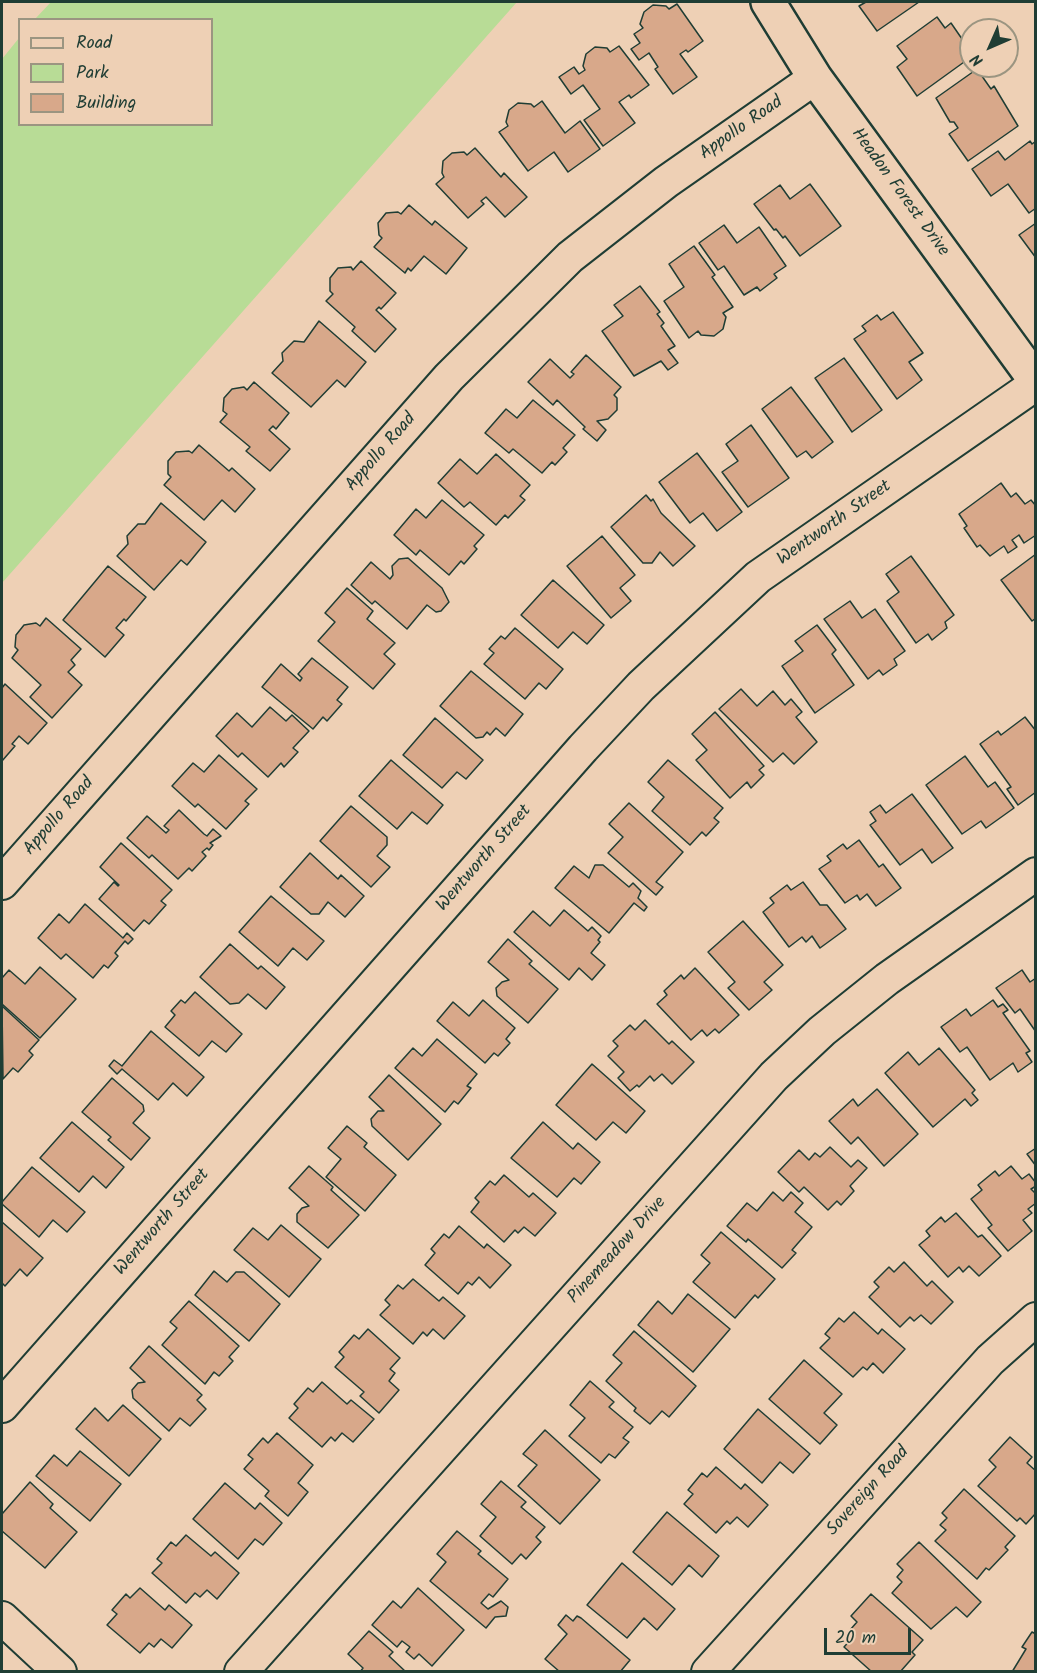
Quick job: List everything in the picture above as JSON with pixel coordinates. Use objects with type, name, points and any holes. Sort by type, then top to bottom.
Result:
[{"type":"street","name":"Headon Forest Drive","points":[[768,2],[815,78],[1035,382]]},
{"type":"street","name":"Appollo Road","points":[[2,883],[449,376],[570,257],[666,182],[815,78]]},
{"type":"street","name":"Wentworth Street","points":[[2,1406],[583,748],[641,686],[758,577],[1035,382]]},
{"type":"street","name":"Pinemeadow Drive","points":[[241,1671],[774,1076],[822,1031],[887,979],[1035,874]]},
{"type":"street","name":"Sovereign Road","points":[[708,1671],[990,1360],[1035,1319]]},
{"type":"street","points":[[2,1618],[60,1671]]},
{"type":"green space","points":[[51,2],[517,2],[2,583],[2,59],[18,39],[18,126],[213,126],[213,18],[36,18]]},
{"type":"building","points":[[866,2],[919,2],[877,31],[859,6]]},
{"type":"building","points":[[677,4],[703,41],[688,52],[686,50],[680,54],[697,77],[673,94],[655,69],[658,67],[649,53],[639,60],[631,49],[640,43],[634,34],[643,28],[640,24],[644,12],[653,5],[666,6],[669,9]]},
{"type":"building","points":[[937,17],[945,28],[951,23],[959,35],[959,66],[917,96],[897,67],[907,59],[897,46]]},
{"type":"building","points":[[619,46],[649,85],[631,98],[629,95],[619,102],[635,123],[603,146],[584,120],[600,109],[583,85],[571,94],[559,77],[574,67],[579,74],[585,70],[583,66],[586,54],[595,47],[607,48],[610,52]]},
{"type":"building","points":[[964,78],[983,78],[991,89],[994,86],[1018,126],[968,161],[949,134],[958,128],[954,122],[950,122],[936,98]]},
{"type":"building","points":[[542,101],[565,133],[580,121],[600,149],[568,172],[554,152],[528,171],[499,132],[508,126],[506,122],[509,110],[518,103],[531,104],[534,107]]},
{"type":"building","points":[[1030,141],[1032,144],[1036,141],[1036,208],[1029,213],[1008,184],[991,196],[972,169],[998,151],[1005,160]]},
{"type":"building","points":[[475,148],[501,177],[504,173],[527,197],[505,217],[486,197],[481,201],[484,204],[468,218],[436,184],[444,177],[443,161],[452,153],[464,152],[467,155]]},
{"type":"building","points":[[810,184],[841,226],[800,256],[785,236],[783,238],[776,229],[774,230],[754,204],[780,185],[790,199]]},
{"type":"building","points":[[409,205],[432,225],[435,221],[467,248],[446,274],[424,256],[411,271],[408,268],[405,273],[374,247],[382,238],[379,235],[378,223],[386,213],[401,214]]},
{"type":"building","points":[[1036,223],[1036,258],[1019,235]]},
{"type":"building","points":[[724,225],[737,243],[759,227],[786,266],[774,274],[777,278],[760,291],[757,287],[744,295],[724,266],[718,270],[699,243]]},
{"type":"building","points":[[694,246],[715,275],[712,277],[733,307],[723,313],[726,317],[723,329],[714,336],[701,335],[698,331],[689,338],[664,301],[684,287],[669,264]]},
{"type":"building","points":[[361,261],[396,293],[381,309],[379,307],[376,310],[396,329],[375,352],[352,331],[355,327],[326,301],[333,294],[330,291],[330,278],[338,268],[351,267],[353,270]]},
{"type":"building","points":[[640,286],[660,312],[657,314],[664,323],[661,326],[675,346],[668,350],[678,363],[668,370],[661,361],[634,376],[602,331],[623,316],[614,305]]},
{"type":"building","points":[[893,312],[923,353],[909,362],[922,380],[897,399],[854,339],[866,331],[862,326],[877,315],[881,320]]},
{"type":"building","points":[[319,321],[366,362],[345,387],[337,380],[311,407],[272,373],[283,361],[282,353],[294,341],[304,342]]},
{"type":"building","points":[[586,355],[621,387],[614,395],[617,398],[617,410],[608,419],[597,421],[606,430],[597,441],[557,400],[553,405],[528,382],[550,359],[570,378],[574,374],[571,372]]},
{"type":"building","points":[[844,358],[882,410],[852,432],[815,378]]},
{"type":"building","points":[[254,382],[289,413],[276,429],[273,426],[269,430],[290,449],[270,471],[246,451],[250,447],[220,422],[227,414],[223,411],[224,398],[232,389],[244,387],[247,390]]},
{"type":"building","points":[[791,387],[833,442],[812,458],[806,451],[797,457],[762,409]]},
{"type":"building","points":[[533,400],[575,435],[563,448],[567,452],[555,465],[552,462],[542,473],[513,449],[509,453],[485,433],[506,409],[517,418]]},
{"type":"building","points":[[751,425],[789,478],[748,507],[722,472],[738,461],[726,444]]},
{"type":"building","points":[[199,445],[229,471],[232,468],[255,489],[235,512],[222,500],[204,520],[164,485],[171,477],[168,474],[168,461],[176,452],[189,451],[192,453]]},
{"type":"building","points":[[697,453],[742,512],[717,531],[703,513],[690,523],[659,482]]},
{"type":"building","points":[[496,454],[530,485],[520,496],[525,500],[508,518],[505,515],[496,525],[470,502],[464,507],[438,483],[460,459],[477,474]]},
{"type":"building","points":[[1001,483],[1011,497],[1016,493],[1025,504],[1031,500],[1036,506],[1036,535],[1024,543],[1019,535],[1012,540],[1017,547],[1008,553],[1004,546],[990,556],[980,545],[977,547],[964,528],[967,526],[959,514]]},
{"type":"building","points":[[646,495],[651,501],[653,499],[661,513],[695,546],[673,566],[660,552],[652,563],[643,563],[611,527]]},
{"type":"building","points":[[442,500],[484,535],[474,546],[477,549],[464,564],[461,561],[449,575],[420,550],[416,555],[394,535],[416,509],[426,518]]},
{"type":"building","points":[[161,503],[206,542],[187,565],[181,560],[154,590],[117,556],[128,544],[127,536],[138,524],[145,524]]},
{"type":"building","points":[[602,536],[635,575],[620,588],[631,601],[611,618],[567,566]]},
{"type":"building","points":[[1036,554],[1036,618],[1032,621],[1001,580]]},
{"type":"building","points":[[911,556],[954,615],[945,622],[947,628],[932,640],[928,634],[916,643],[887,601],[899,592],[886,574]]},
{"type":"building","points":[[408,558],[442,588],[449,602],[441,611],[436,612],[427,605],[407,629],[375,601],[372,604],[351,585],[371,562],[390,579],[393,575],[392,566],[399,559]]},
{"type":"building","points":[[108,566],[146,597],[126,621],[124,619],[116,628],[124,635],[105,657],[63,620]]},
{"type":"building","points":[[553,580],[604,625],[587,644],[573,632],[558,648],[521,615]]},
{"type":"building","points":[[347,588],[373,611],[367,619],[395,643],[384,654],[395,664],[373,689],[318,641],[335,622],[325,613]]},
{"type":"building","points":[[850,601],[862,618],[875,609],[905,651],[894,659],[897,665],[883,675],[879,670],[868,679],[824,619]]},
{"type":"building","points":[[46,618],[81,649],[71,660],[75,665],[68,672],[82,685],[52,718],[30,697],[41,685],[12,658],[18,650],[15,647],[16,635],[24,625],[36,623],[40,626]]},
{"type":"building","points":[[817,625],[836,650],[832,654],[854,685],[815,713],[782,666],[803,651],[795,641]]},
{"type":"building","points":[[515,628],[563,669],[546,689],[539,683],[525,699],[484,664],[494,653],[489,649],[501,636],[505,639]]},
{"type":"building","points":[[312,658],[348,687],[337,700],[342,704],[327,721],[323,717],[313,729],[262,687],[281,664],[300,681],[302,678],[298,674]]},
{"type":"building","points":[[471,671],[523,714],[505,736],[496,728],[490,735],[487,732],[483,737],[476,738],[440,706]]},
{"type":"building","points":[[5,684],[47,723],[28,744],[19,736],[12,744],[15,746],[2,761],[2,688]]},
{"type":"building","points":[[741,689],[757,706],[773,691],[785,705],[791,699],[802,712],[796,717],[817,742],[794,764],[783,753],[773,762],[719,709]]},
{"type":"building","points":[[270,707],[286,721],[292,715],[309,731],[293,748],[298,752],[284,767],[281,763],[268,777],[242,753],[238,757],[216,736],[237,713],[252,727]]},
{"type":"building","points":[[715,712],[764,766],[759,770],[764,775],[751,788],[747,782],[730,798],[696,760],[707,750],[692,734]]},
{"type":"building","points":[[1025,717],[1036,731],[1036,792],[1018,805],[1007,789],[1011,787],[980,744],[998,731],[1001,735]]},
{"type":"building","points":[[435,718],[483,760],[466,779],[457,772],[442,788],[403,755]]},
{"type":"building","points":[[219,755],[257,789],[245,801],[249,804],[226,829],[198,804],[195,807],[172,786],[193,763],[204,772]]},
{"type":"building","points":[[965,756],[988,787],[995,782],[1014,808],[986,828],[981,821],[962,834],[926,785]]},
{"type":"building","points":[[391,760],[443,805],[427,824],[412,812],[397,829],[359,796]]},
{"type":"building","points":[[668,760],[723,808],[714,818],[719,822],[706,836],[702,832],[690,845],[652,811],[664,797],[648,782]]},
{"type":"building","points":[[912,794],[953,848],[932,863],[922,849],[900,865],[870,825],[876,821],[870,812],[880,805],[886,813]]},
{"type":"building","points":[[629,803],[683,852],[656,882],[663,887],[656,895],[608,853],[623,837],[609,824]]},
{"type":"building","points":[[351,806],[387,837],[387,845],[377,856],[390,867],[371,887],[320,841]]},
{"type":"building","points":[[179,810],[207,836],[213,829],[221,836],[210,843],[213,845],[209,850],[207,848],[202,852],[206,856],[192,871],[189,868],[178,879],[152,855],[149,858],[127,838],[147,816],[166,833],[169,830],[164,826]]},
{"type":"building","points":[[859,840],[879,867],[883,864],[901,888],[876,906],[867,894],[860,900],[857,895],[845,903],[819,869],[831,861],[827,856],[843,844],[847,849]]},
{"type":"building","points":[[121,843],[172,890],[161,901],[166,905],[149,924],[144,920],[134,931],[99,899],[114,882],[119,885],[100,867]]},
{"type":"building","points":[[310,853],[338,879],[341,875],[364,896],[345,917],[328,902],[319,914],[311,914],[280,887]]},
{"type":"building","points":[[595,865],[603,865],[629,887],[633,883],[641,891],[638,898],[647,907],[644,911],[634,903],[609,933],[555,888],[574,866],[589,878]]},
{"type":"building","points":[[803,882],[820,905],[827,905],[846,929],[820,948],[812,936],[806,942],[802,937],[789,947],[763,912],[774,903],[770,898],[787,885],[791,890]]},
{"type":"building","points":[[271,896],[324,941],[307,960],[293,948],[278,966],[239,932]]},
{"type":"building","points":[[85,904],[123,938],[127,933],[133,939],[128,944],[125,941],[115,953],[118,956],[108,968],[104,965],[93,978],[66,954],[61,959],[38,938],[59,914],[69,923]]},
{"type":"building","points":[[564,910],[588,931],[592,927],[601,936],[598,940],[600,942],[591,953],[605,965],[592,980],[579,968],[569,980],[514,932],[533,911],[550,926]]},
{"type":"building","points":[[743,921],[783,965],[764,982],[772,990],[749,1010],[728,988],[735,982],[708,952]]},
{"type":"building","points":[[508,939],[532,961],[529,964],[558,989],[528,1023],[497,996],[496,988],[502,982],[509,980],[488,962]]},
{"type":"building","points":[[230,944],[258,969],[261,966],[285,987],[266,1009],[248,994],[239,1003],[230,1004],[200,977]]},
{"type":"building","points":[[40,967],[76,999],[40,1038],[2,1004],[2,978],[9,970],[25,984]]},
{"type":"building","points":[[695,968],[739,1015],[719,1033],[715,1029],[707,1036],[702,1030],[691,1040],[657,1004],[667,995],[664,991],[681,975],[684,979]]},
{"type":"building","points":[[1022,970],[1030,982],[1036,978],[1036,1032],[1020,1009],[1015,1013],[996,988]]},
{"type":"building","points":[[195,992],[242,1034],[226,1052],[212,1041],[199,1056],[165,1027],[175,1015],[171,1011],[181,1000],[185,1003]]},
{"type":"building","points":[[483,1000],[515,1028],[506,1039],[510,1043],[498,1056],[494,1053],[485,1063],[437,1021],[453,1002],[469,1016]]},
{"type":"building","points":[[993,1000],[998,1007],[1003,1004],[1008,1010],[1003,1013],[1030,1051],[1026,1053],[1032,1062],[1018,1072],[1013,1063],[990,1080],[967,1047],[960,1052],[941,1027],[966,1009],[971,1016]]},
{"type":"building","points":[[2,1006],[39,1040],[29,1051],[33,1055],[18,1072],[13,1068],[3,1079]]},
{"type":"building","points":[[645,1020],[669,1044],[672,1041],[694,1062],[672,1084],[662,1074],[654,1081],[650,1076],[639,1087],[637,1085],[630,1091],[618,1078],[624,1072],[608,1056],[618,1046],[613,1041],[630,1025],[635,1030]]},
{"type":"building","points":[[151,1031],[204,1077],[187,1096],[173,1083],[158,1100],[122,1069],[117,1074],[109,1066],[114,1060],[122,1066]]},
{"type":"building","points":[[437,1039],[477,1074],[467,1086],[471,1088],[458,1104],[454,1101],[445,1112],[395,1068],[413,1048],[422,1056]]},
{"type":"building","points":[[939,1048],[975,1090],[972,1093],[978,1100],[971,1106],[965,1099],[933,1127],[885,1073],[908,1052],[919,1065]]},
{"type":"building","points":[[592,1064],[645,1111],[626,1133],[613,1122],[596,1140],[556,1105]]},
{"type":"building","points":[[389,1075],[441,1124],[408,1160],[372,1126],[371,1119],[378,1111],[384,1111],[369,1097]]},
{"type":"building","points":[[112,1078],[143,1105],[144,1111],[133,1123],[150,1138],[131,1160],[108,1140],[111,1137],[82,1112]]},
{"type":"building","points":[[877,1089],[918,1134],[884,1166],[858,1137],[851,1144],[829,1121],[853,1099],[858,1106]]},
{"type":"building","points":[[72,1122],[124,1167],[106,1188],[93,1176],[79,1192],[40,1158]]},
{"type":"building","points":[[543,1122],[573,1149],[578,1143],[600,1162],[581,1184],[574,1178],[557,1197],[511,1158]]},
{"type":"building","points":[[347,1126],[367,1143],[364,1147],[396,1175],[365,1211],[326,1177],[341,1159],[328,1148]]},
{"type":"building","points":[[830,1147],[851,1167],[858,1160],[867,1168],[850,1186],[854,1191],[841,1205],[837,1201],[828,1210],[804,1187],[799,1192],[778,1172],[799,1150],[809,1160],[815,1153],[820,1157]]},
{"type":"building","points":[[1036,1148],[1036,1166],[1027,1154]]},
{"type":"building","points":[[309,1166],[359,1215],[328,1248],[297,1222],[297,1214],[302,1208],[309,1206],[289,1188]]},
{"type":"building","points":[[1011,1166],[1022,1179],[1029,1174],[1036,1183],[1036,1186],[1031,1189],[1036,1194],[1036,1203],[1028,1209],[1032,1213],[1023,1220],[1032,1231],[1008,1251],[988,1228],[992,1225],[971,1199],[982,1190],[978,1185],[995,1171],[999,1176]]},
{"type":"building","points":[[32,1167],[85,1212],[67,1232],[53,1220],[39,1237],[2,1204]]},
{"type":"building","points":[[504,1175],[529,1197],[533,1193],[556,1213],[535,1236],[524,1227],[518,1233],[515,1230],[504,1242],[471,1212],[479,1202],[475,1198],[490,1181],[495,1185]]},
{"type":"building","points":[[773,1192],[783,1201],[791,1192],[803,1203],[795,1212],[812,1227],[792,1250],[796,1253],[782,1268],[748,1239],[746,1242],[727,1226],[747,1203],[757,1211]]},
{"type":"building","points":[[956,1213],[978,1237],[982,1235],[1001,1256],[979,1276],[969,1266],[963,1272],[959,1267],[948,1277],[919,1245],[930,1236],[926,1231],[941,1217],[945,1222]]},
{"type":"building","points":[[2,1222],[43,1258],[27,1276],[20,1269],[5,1286],[2,1283]]},
{"type":"building","points":[[281,1225],[321,1259],[289,1297],[234,1250],[253,1228],[268,1240]]},
{"type":"building","points":[[459,1226],[484,1248],[487,1244],[511,1265],[490,1288],[479,1277],[472,1285],[468,1282],[458,1294],[425,1265],[435,1253],[431,1249],[444,1234],[449,1238]]},
{"type":"building","points":[[721,1232],[775,1279],[758,1298],[755,1295],[735,1318],[693,1282],[710,1263],[701,1255]]},
{"type":"building","points":[[904,1262],[927,1286],[932,1281],[953,1302],[931,1324],[921,1315],[914,1321],[910,1317],[900,1327],[869,1297],[879,1287],[874,1282],[889,1267],[894,1272]]},
{"type":"building","points":[[214,1271],[227,1282],[236,1272],[244,1272],[280,1304],[249,1341],[195,1295]]},
{"type":"building","points":[[413,1279],[439,1301],[443,1297],[465,1316],[444,1339],[433,1329],[427,1336],[423,1332],[413,1344],[380,1315],[390,1305],[385,1300],[398,1285],[403,1289]]},
{"type":"building","points":[[688,1294],[730,1329],[693,1372],[638,1325],[658,1301],[672,1314]]},
{"type":"building","points":[[189,1301],[239,1346],[229,1357],[233,1361],[219,1376],[214,1372],[205,1384],[162,1345],[177,1328],[170,1322]]},
{"type":"building","points":[[854,1312],[878,1334],[882,1329],[905,1349],[883,1373],[873,1363],[867,1370],[863,1367],[853,1377],[820,1348],[830,1338],[825,1334],[839,1318],[844,1322]]},
{"type":"building","points":[[368,1329],[400,1358],[390,1369],[395,1373],[389,1381],[399,1390],[379,1413],[360,1396],[364,1392],[335,1367],[344,1357],[339,1352],[354,1335],[359,1339]]},
{"type":"building","points":[[634,1331],[696,1386],[669,1417],[662,1411],[650,1424],[634,1411],[636,1408],[606,1381],[622,1363],[613,1355]]},
{"type":"building","points":[[149,1346],[202,1395],[197,1400],[206,1409],[190,1426],[180,1418],[169,1431],[133,1398],[132,1390],[138,1383],[145,1382],[130,1368]]},
{"type":"building","points":[[804,1360],[842,1394],[824,1413],[837,1425],[820,1444],[769,1399]]},
{"type":"building","points":[[590,1381],[614,1402],[609,1407],[633,1427],[623,1438],[629,1442],[615,1458],[609,1454],[601,1463],[569,1436],[585,1418],[570,1405]]},
{"type":"building","points":[[322,1382],[347,1404],[351,1400],[374,1419],[353,1442],[342,1433],[335,1441],[331,1437],[322,1447],[289,1418],[298,1408],[294,1404],[308,1388],[313,1392]]},
{"type":"building","points":[[123,1405],[161,1439],[129,1476],[76,1429],[95,1408],[108,1421]]},
{"type":"building","points":[[758,1409],[810,1454],[793,1473],[780,1462],[762,1483],[724,1449]]},
{"type":"building","points":[[545,1430],[600,1480],[560,1524],[518,1486],[537,1465],[523,1454]]},
{"type":"building","points":[[277,1433],[313,1465],[298,1483],[308,1492],[288,1516],[265,1496],[269,1491],[244,1469],[253,1459],[248,1455],[263,1438],[268,1443]]},
{"type":"building","points":[[1010,1437],[1032,1457],[1027,1463],[1036,1471],[1036,1513],[1026,1524],[1020,1518],[1017,1521],[978,1486],[996,1467],[989,1460]]},
{"type":"building","points":[[80,1451],[121,1484],[90,1521],[36,1476],[54,1455],[67,1466]]},
{"type":"building","points":[[716,1467],[741,1489],[745,1484],[768,1505],[748,1527],[737,1517],[730,1524],[727,1521],[716,1533],[684,1504],[693,1494],[688,1490],[702,1473],[707,1477]]},
{"type":"building","points":[[501,1481],[526,1502],[521,1507],[545,1527],[536,1537],[541,1542],[526,1559],[521,1554],[512,1564],[480,1536],[496,1517],[481,1504]]},
{"type":"building","points":[[30,1482],[53,1504],[50,1508],[77,1532],[45,1568],[2,1531],[2,1514]]},
{"type":"building","points":[[225,1483],[255,1509],[260,1503],[282,1523],[263,1545],[255,1539],[238,1559],[193,1519]]},
{"type":"building","points":[[964,1489],[1015,1536],[1005,1547],[1008,1550],[989,1570],[986,1568],[977,1579],[935,1541],[946,1530],[940,1525],[947,1518],[942,1513]]},
{"type":"building","points":[[667,1512],[719,1556],[702,1577],[689,1565],[672,1585],[633,1552]]},
{"type":"building","points":[[457,1531],[481,1551],[478,1554],[508,1579],[493,1597],[489,1594],[481,1603],[488,1609],[501,1601],[508,1607],[506,1616],[495,1617],[486,1628],[430,1581],[446,1562],[437,1554]]},
{"type":"building","points":[[186,1535],[211,1556],[215,1552],[239,1573],[217,1599],[207,1590],[200,1597],[195,1593],[186,1603],[152,1573],[162,1563],[157,1559],[171,1542],[176,1546]]},
{"type":"building","points":[[919,1542],[981,1602],[967,1617],[956,1607],[931,1629],[892,1593],[902,1582],[897,1577],[903,1570],[897,1564]]},
{"type":"building","points":[[622,1563],[675,1609],[657,1630],[644,1618],[627,1638],[587,1605]]},
{"type":"building","points":[[140,1588],[165,1610],[169,1605],[192,1625],[172,1648],[161,1639],[154,1647],[149,1643],[140,1653],[107,1625],[117,1614],[112,1610],[126,1594],[130,1598]]},
{"type":"building","points":[[418,1588],[464,1630],[432,1666],[419,1654],[414,1659],[406,1652],[410,1647],[402,1641],[397,1647],[372,1625],[393,1601],[401,1608]]},
{"type":"building","points":[[871,1594],[923,1640],[912,1652],[915,1655],[900,1672],[872,1672],[844,1647],[855,1635],[850,1630],[857,1622],[851,1616]]},
{"type":"building","points":[[566,1615],[573,1621],[577,1616],[581,1618],[630,1660],[620,1672],[560,1672],[545,1659],[567,1634],[558,1625]]},
{"type":"building","points":[[369,1631],[393,1652],[389,1656],[406,1672],[360,1672],[363,1668],[348,1654]]},
{"type":"building","points":[[1032,1632],[1036,1634],[1036,1672],[1012,1672],[1026,1649],[1022,1647]]}]
